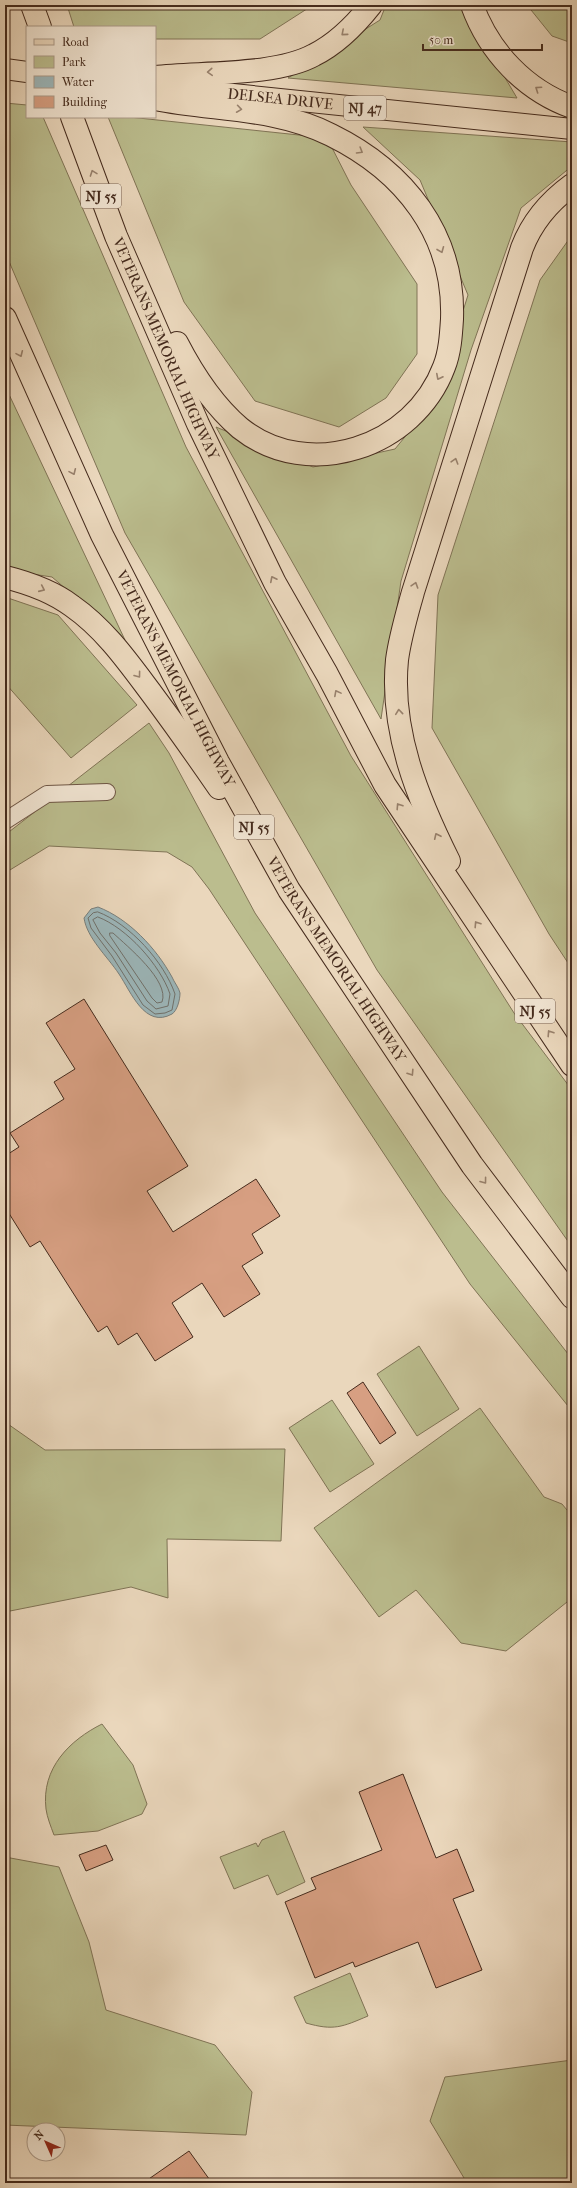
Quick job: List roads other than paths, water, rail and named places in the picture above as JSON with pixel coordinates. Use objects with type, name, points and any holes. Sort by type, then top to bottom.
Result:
[{"type":"highway","points":[[32,5],[40,26]]},
{"type":"highway","points":[[157,87],[297,62],[315,55],[345,33],[371,5]]},
{"type":"highway","points":[[472,5],[492,47],[505,61],[534,87],[549,97],[572,107]]},
{"type":"highway","points":[[133,275],[167,325],[192,372],[215,402],[241,429],[274,446],[312,454],[330,454],[367,446],[400,427],[413,414],[426,399],[444,367],[451,330],[452,292],[449,273],[443,255],[427,220],[410,195],[393,176],[364,153],[313,127],[157,87]]},
{"type":"highway","name":"VETERANS MEMORIAL HIGHWAY","points":[[72,118],[110,221],[133,275],[198,424],[274,583],[327,674],[386,785],[572,1065]]},
{"type":"highway","points":[[452,886],[451,863],[418,794],[406,758],[397,693],[398,654],[413,592],[522,248],[528,232],[538,217],[572,185]]},
{"type":"highway","name":"VETERANS MEMORIAL HIGHWAY","points":[[5,318],[102,535],[243,808],[289,890],[472,1164],[572,1297]]},
{"type":"highway","points":[[5,577],[39,588],[56,596],[72,606],[101,630],[137,674],[224,797],[243,808]]},
{"type":"main road","points":[[5,69],[26,72]]},
{"type":"main road","name":"DELSEA DRIVE","points":[[157,87],[572,129]]},
{"type":"street","points":[[5,821],[47,794],[107,792]]},
{"type":"water","points":[[98,907],[109,912],[131,927],[150,945],[165,966],[180,993],[178,1005],[172,1014],[162,1017],[154,1017],[147,1013],[134,999],[119,974],[93,940],[84,918],[91,909]]}]
